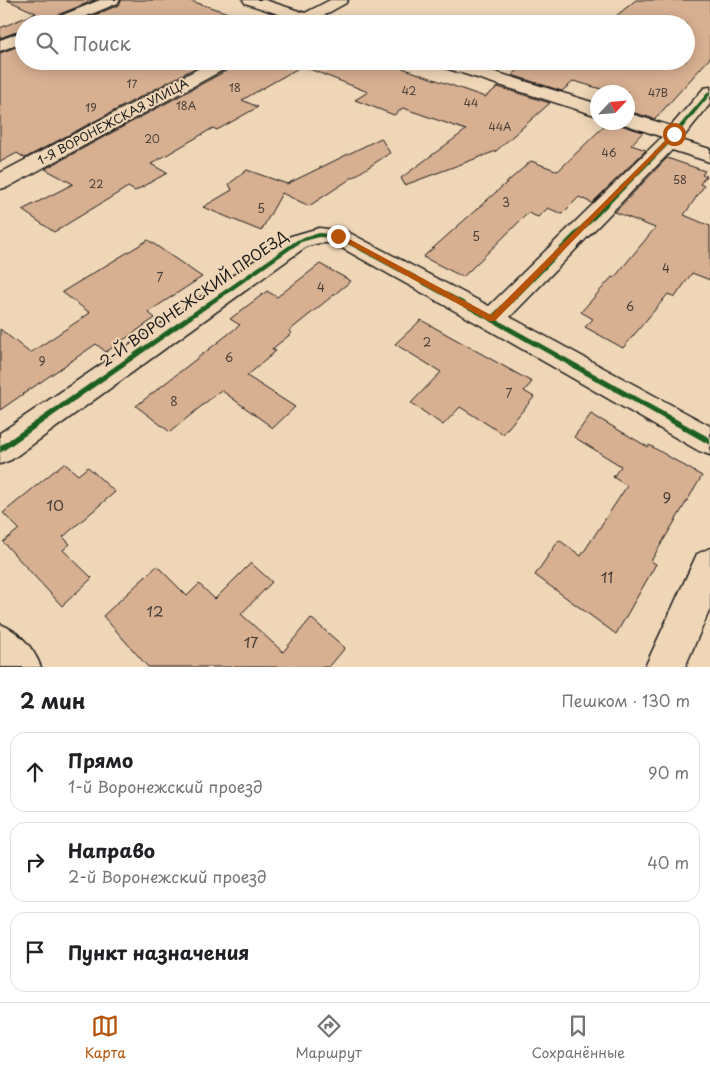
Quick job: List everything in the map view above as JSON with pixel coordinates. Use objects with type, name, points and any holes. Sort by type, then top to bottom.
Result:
[{"type":"street","points":[[76,15],[112,0]]},
{"type":"street","points":[[250,0],[286,15]]},
{"type":"street","points":[[312,15],[341,0]]},
{"type":"street","points":[[0,46],[15,40]]},
{"type":"street","name":"1-Я ВОРОНЕЖСКАЯ УЛИЦА","points":[[0,182],[209,70]]},
{"type":"street","points":[[471,70],[590,107]]},
{"type":"street","points":[[492,319],[671,138],[710,92]]},
{"type":"street","points":[[635,122],[710,156]]},
{"type":"street","name":"2-Й ВОРОНЕЖСКИЙ ПРОЕЗД","points":[[0,450],[299,241],[319,235],[338,236],[492,319],[710,442]]},
{"type":"street","points":[[665,667],[710,566]]},
{"type":"street","points":[[0,644],[21,667]]},
{"type":"building","points":[[7,0],[95,0],[57,15],[31,15],[36,13]]},
{"type":"building","points":[[122,0],[188,0],[234,15],[95,15],[119,5]]},
{"type":"building","points":[[636,0],[710,0],[710,58],[655,119],[635,113],[635,85],[590,86],[574,81],[562,91],[512,75],[518,70],[695,70],[695,15],[617,15]]},
{"type":"building","points":[[15,22],[15,32],[0,38],[0,28]]},
{"type":"building","points":[[15,47],[15,70],[191,70],[25,158],[17,153],[0,162],[0,53]]},
{"type":"building","points":[[227,70],[295,70],[242,100],[258,107],[217,130],[213,128],[151,164],[167,173],[135,191],[128,187],[54,232],[22,210],[73,184],[45,169]]},
{"type":"building","points":[[312,70],[408,70],[485,97],[498,87],[550,103],[496,151],[405,185],[401,178],[466,130],[403,108],[394,115],[355,100],[368,92]]},
{"type":"building","points":[[600,130],[635,130],[643,132],[631,145],[646,150],[592,203],[579,197],[562,214],[548,208],[538,217],[528,213],[463,277],[423,257],[531,161],[558,171]]},
{"type":"building","points":[[381,138],[390,153],[309,206],[282,193],[261,231],[203,207],[232,190],[229,184],[247,170],[287,184]]},
{"type":"building","points":[[667,158],[705,171],[702,175],[706,176],[700,184],[704,186],[684,215],[710,226],[710,280],[692,273],[675,297],[668,294],[623,348],[585,327],[593,319],[581,312],[612,277],[614,278],[655,228],[615,212]]},
{"type":"building","points":[[148,240],[202,277],[148,312],[155,318],[106,352],[96,344],[0,410],[0,329],[30,353],[90,313],[62,292]]},
{"type":"building","points":[[320,264],[351,281],[289,331],[292,333],[272,349],[276,351],[247,376],[295,407],[273,428],[221,390],[170,432],[136,406],[240,325],[230,319],[267,291],[277,297]]},
{"type":"building","points":[[421,320],[532,382],[524,391],[534,397],[503,434],[460,407],[443,425],[411,403],[441,372],[395,344]]},
{"type":"building","points":[[591,414],[702,476],[651,561],[656,564],[616,634],[535,575],[559,540],[581,556],[627,486],[613,477],[621,466],[574,437]]},
{"type":"building","points":[[64,463],[78,475],[88,467],[115,492],[63,537],[70,544],[63,550],[92,578],[62,606],[3,542],[19,529],[3,513]]},
{"type":"building","points":[[251,563],[272,582],[241,614],[283,652],[311,618],[345,648],[329,667],[148,667],[103,616],[157,566],[187,596],[199,584],[215,599]]},
{"type":"cycle path","points":[[710,92],[668,142],[492,319],[710,442]]},
{"type":"cycle path","points":[[0,450],[299,241],[319,235],[338,236],[492,319]]},
{"type":"route","points":[[338,236],[492,319],[674,134]]}]
